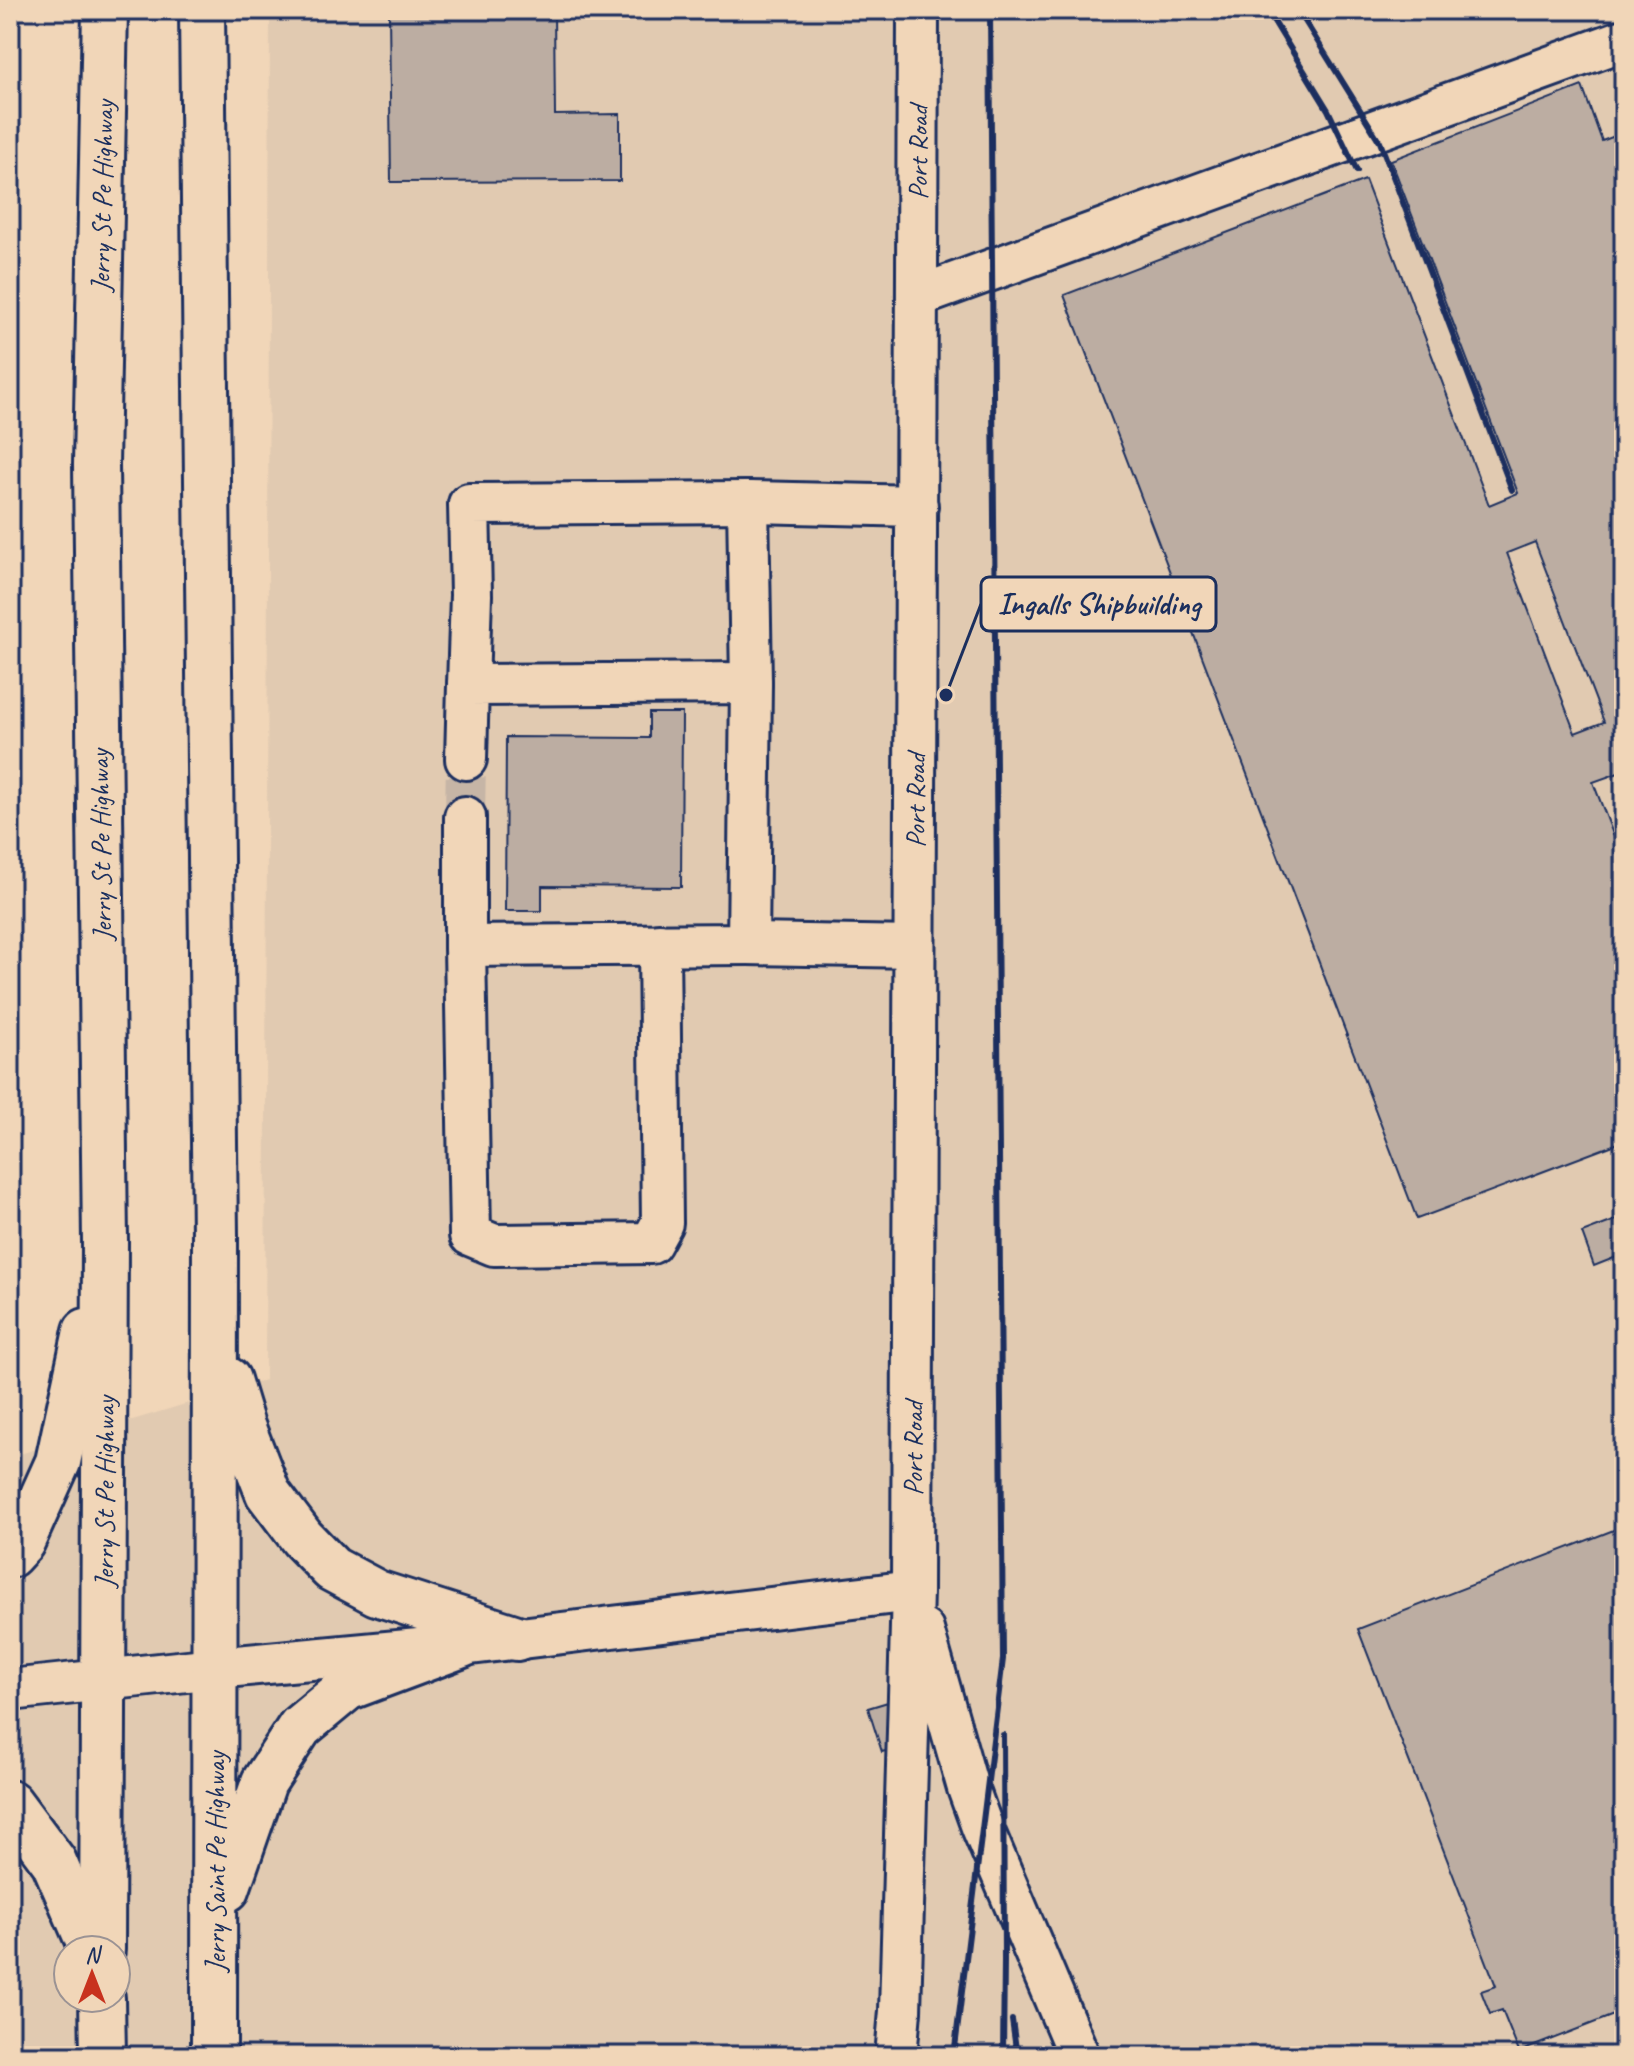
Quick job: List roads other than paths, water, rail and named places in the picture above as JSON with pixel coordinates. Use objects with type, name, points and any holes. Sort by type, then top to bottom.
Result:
[{"type":"main road","name":"Jerry St Pe Highway","points":[[103,1679],[105,1242],[96,465],[105,10]]},
{"type":"main road","points":[[202,10],[215,1236],[215,1668]]},
{"type":"main road","points":[[215,1236],[228,1379],[268,1493],[302,1538],[332,1569],[377,1593],[517,1638]]},
{"type":"main road","points":[[10,1555],[22,1542],[58,1462],[105,1242]]},
{"type":"main road","points":[[215,1922],[264,1782],[300,1727],[347,1688],[462,1645]]},
{"type":"main road","name":"Jerry Saint Pe Highway","points":[[214,2056],[215,1668]]},
{"type":"main road","points":[[102,1934],[103,1679]]},
{"type":"main road","points":[[10,1803],[54,1862],[85,1934]]},
{"type":"main road","points":[[102,2014],[103,2056]]},
{"type":"street","name":"Port Road","points":[[912,1591],[918,10]]},
{"type":"street","points":[[917,297],[1621,41],[1624,48]]},
{"type":"street","points":[[466,759],[471,595],[469,504],[748,502],[917,506]]},
{"type":"street","points":[[748,502],[751,683],[748,944]]},
{"type":"street","points":[[468,685],[751,683]]},
{"type":"street","points":[[465,817],[470,1235],[494,1245],[651,1243],[662,1223],[659,944]]},
{"type":"street","points":[[465,946],[748,944],[914,947]]},
{"type":"street","points":[[10,1690],[462,1645],[912,1591]]},
{"type":"street","points":[[896,2056],[901,1995],[912,1591]]},
{"type":"street","points":[[912,1591],[977,1814],[1079,2056]]},
{"type":"tunnel","points":[[465,817],[466,759]]},
{"type":"railway","points":[[954,2056],[1003,1659],[990,10]]},
{"type":"railway","points":[[1267,10],[1328,110],[1357,171]]},
{"type":"railway","points":[[1298,10],[1380,142],[1512,490]]},
{"type":"railway","points":[[1003,1735],[1003,2056]]},
{"type":"railway","points":[[1012,2020],[1017,2056]]},
{"type":"place","name":"Ingalls Shipbuilding","points":[[946,695]]}]
